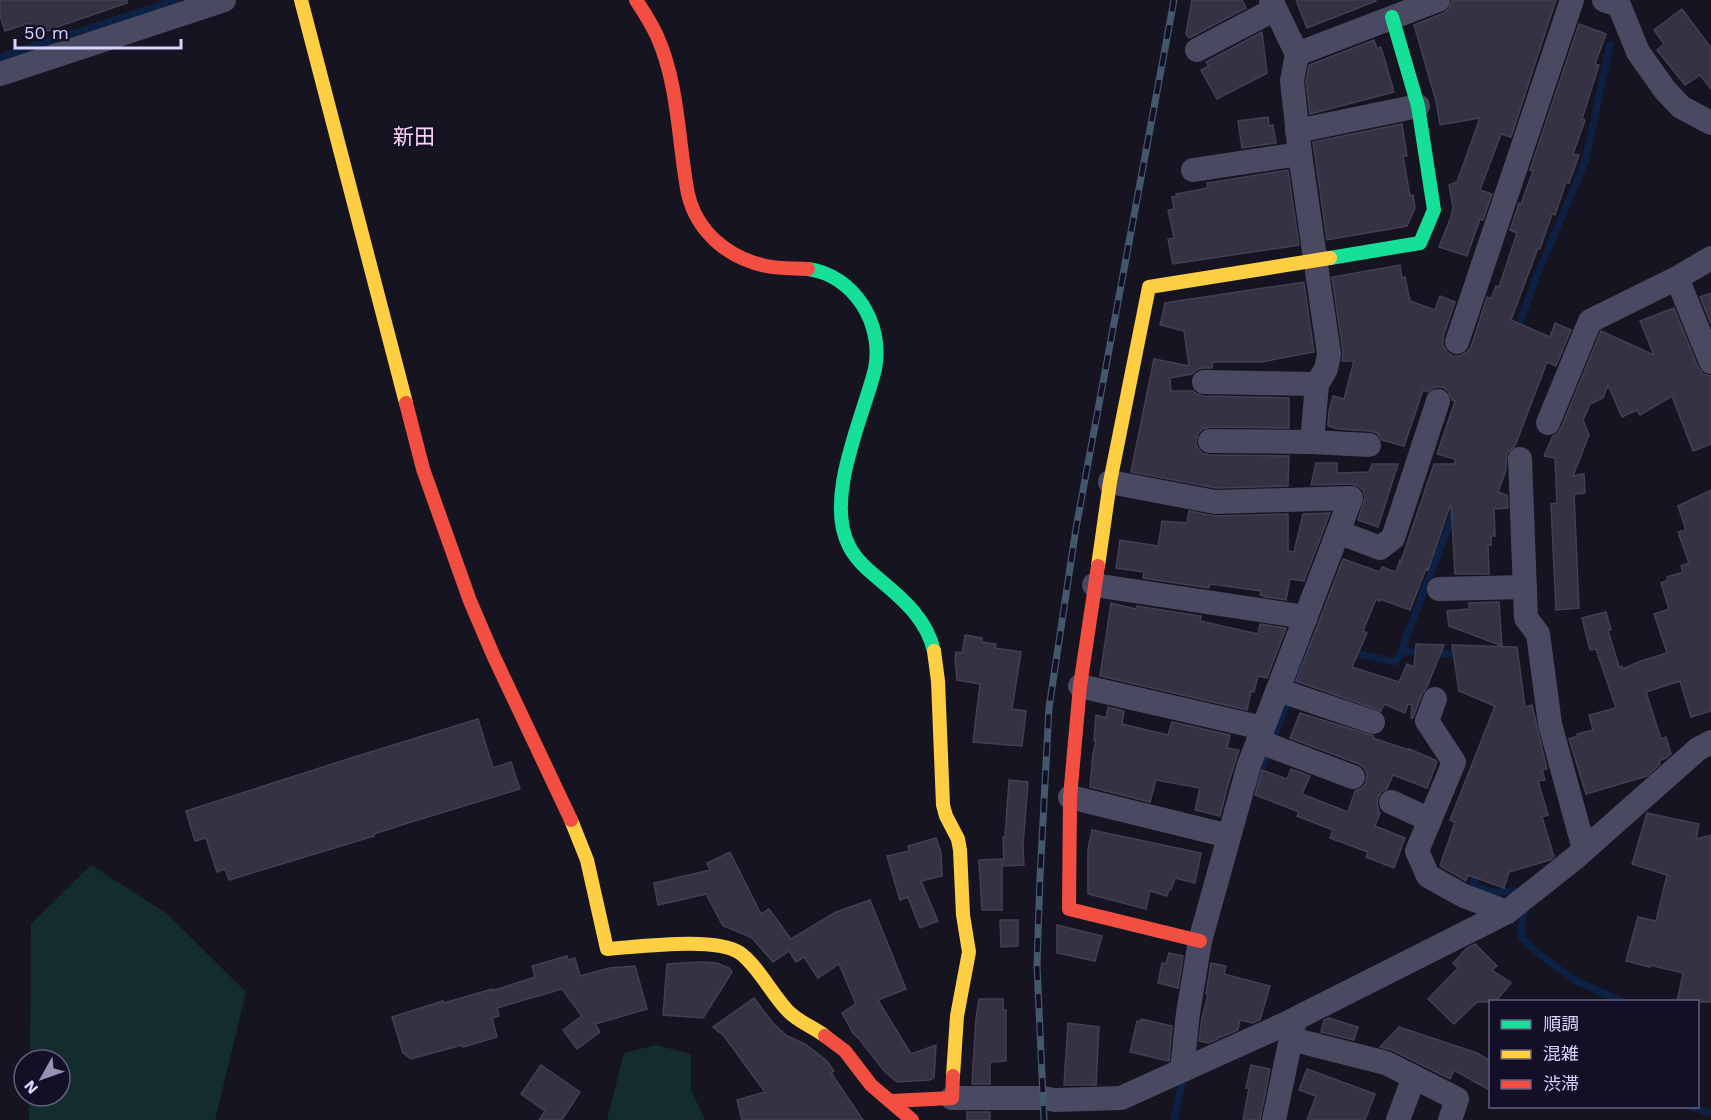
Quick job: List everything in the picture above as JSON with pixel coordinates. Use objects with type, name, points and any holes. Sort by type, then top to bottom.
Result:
[{"type":"street","points":[[0,74],[224,0]]},
{"type":"street","points":[[301,0],[423,469],[470,601],[494,657],[569,814],[587,860],[607,949],[701,943],[721,945],[739,952],[787,1010],[800,1022],[845,1051],[871,1085],[912,1120]]},
{"type":"street","points":[[636,0],[645,11],[659,38],[669,66],[687,186],[692,210],[701,227],[722,248],[749,262],[774,267],[804,268],[825,273],[841,282],[864,306],[874,330],[876,363],[841,487],[841,526],[847,544],[863,566],[898,594],[926,626],[933,647],[938,682],[943,805],[958,839],[960,850],[963,915],[969,952],[957,1016],[952,1098]]},
{"type":"street","points":[[1297,54],[1438,0]]},
{"type":"street","points":[[1457,342],[1572,0]]},
{"type":"street","points":[[1604,0],[1619,5],[1638,52],[1665,90],[1681,107],[1711,123]]},
{"type":"street","points":[[1197,50],[1273,5],[1297,54],[1292,81],[1329,354],[1326,369],[1317,384],[1312,442]]},
{"type":"street","points":[[1200,941],[1069,909],[1070,797],[1080,686],[1110,482],[1149,287],[1420,243],[1434,210],[1418,106],[1392,17]]},
{"type":"street","points":[[1194,170],[1299,142],[1418,106]]},
{"type":"street","points":[[1548,423],[1590,321],[1677,278],[1711,258]]},
{"type":"street","points":[[1677,278],[1711,362]]},
{"type":"street","points":[[1204,382],[1317,384]]},
{"type":"street","points":[[1338,532],[1380,548],[1393,538],[1438,401]]},
{"type":"street","points":[[1210,441],[1369,445]]},
{"type":"street","points":[[1520,459],[1526,618],[1538,634],[1550,724],[1584,849]]},
{"type":"street","points":[[1110,482],[1215,502],[1351,498],[1306,617],[1286,693],[1265,740],[1249,765],[1200,941],[1188,1013],[1182,1070]]},
{"type":"street","points":[[1094,585],[1306,617]]},
{"type":"street","points":[[1439,590],[1525,587]]},
{"type":"street","points":[[1080,686],[1265,740],[1353,777]]},
{"type":"street","points":[[1286,693],[1373,722]]},
{"type":"street","points":[[1435,699],[1426,721],[1454,762],[1417,851],[1428,876],[1464,896],[1507,912]]},
{"type":"street","points":[[891,1101],[1043,1098],[1056,1110],[1120,1098],[1182,1070],[1293,1029],[1507,912],[1584,849],[1698,749],[1711,742]]},
{"type":"street","points":[[1070,797],[1229,836]]},
{"type":"street","points":[[1391,802],[1430,820]]},
{"type":"street","points":[[1293,1029],[1386,1064],[1457,1099],[1450,1120]]},
{"type":"street","points":[[1274,1120],[1293,1029]]},
{"type":"street","points":[[1398,1120],[1414,1077]]},
{"type":"green space","points":[[91,865],[166,913],[246,992],[215,1120],[29,1120],[29,1108],[72,1108],[72,1048],[30,1048],[31,924]]},
{"type":"green space","points":[[656,1045],[691,1054],[691,1090],[705,1120],[607,1120],[624,1053]]},
{"type":"building","points":[[0,0],[127,0],[127,3],[51,30],[33,34],[30,23],[5,31],[0,16]]},
{"type":"building","points":[[1192,0],[1242,0],[1246,8],[1189,38],[1186,34]]},
{"type":"building","points":[[1296,0],[1376,0],[1376,1],[1307,28]]},
{"type":"building","points":[[1452,0],[1556,0],[1511,137],[1501,134],[1480,190],[1492,194],[1467,256],[1439,247],[1453,207],[1449,185],[1457,182],[1480,118],[1440,125],[1436,101],[1414,25],[1444,13]]},
{"type":"building","points":[[1682,9],[1711,48],[1711,89],[1700,75],[1685,85],[1657,50],[1664,44],[1654,30]]},
{"type":"building","points":[[1579,24],[1606,34],[1595,64],[1599,65],[1582,119],[1585,120],[1573,154],[1579,155],[1569,183],[1566,182],[1555,215],[1552,214],[1511,320],[1550,337],[1555,323],[1571,330],[1556,366],[1547,362],[1515,446],[1507,453],[1506,470],[1498,492],[1507,495],[1508,508],[1494,509],[1495,536],[1491,536],[1491,545],[1488,545],[1489,574],[1455,574],[1451,503],[1428,570],[1426,569],[1410,610],[1376,599],[1363,631],[1367,633],[1352,667],[1399,682],[1407,664],[1414,667],[1416,644],[1444,645],[1413,718],[1411,718],[1412,705],[1408,704],[1405,713],[1384,704],[1381,711],[1296,681],[1343,559],[1380,572],[1382,567],[1396,572],[1434,464],[1455,464],[1455,459],[1437,454],[1455,401],[1442,387],[1435,387],[1428,392],[1423,390],[1404,446],[1382,440],[1377,433],[1370,431],[1328,426],[1333,396],[1344,399],[1354,361],[1342,361],[1343,352],[1332,277],[1400,265],[1410,301],[1435,310],[1440,296],[1455,302],[1443,337],[1443,345],[1453,356],[1460,356],[1467,352],[1471,347],[1487,297],[1491,299],[1496,286],[1499,287],[1517,233],[1510,230],[1533,171],[1530,170]]},
{"type":"building","points":[[1262,32],[1267,73],[1217,99],[1201,70],[1209,66],[1206,62]]},
{"type":"building","points":[[1374,40],[1377,49],[1381,47],[1394,92],[1310,114],[1306,82],[1309,65]]},
{"type":"building","points":[[1268,117],[1269,126],[1273,125],[1276,143],[1242,148],[1238,121]]},
{"type":"building","points":[[1402,124],[1407,156],[1403,156],[1410,196],[1413,195],[1415,208],[1407,226],[1327,240],[1313,142]]},
{"type":"building","points":[[1288,170],[1299,245],[1173,264],[1168,239],[1174,238],[1168,210],[1174,209],[1172,197],[1177,196],[1176,194],[1208,188],[1207,183]]},
{"type":"building","points":[[1304,282],[1314,352],[1261,362],[1213,362],[1212,368],[1198,369],[1192,374],[1170,378],[1171,391],[1193,391],[1203,396],[1289,398],[1289,428],[1210,427],[1198,433],[1196,441],[1202,453],[1210,455],[1289,456],[1288,486],[1216,488],[1131,472],[1154,359],[1189,366],[1184,331],[1160,325],[1165,303]]},
{"type":"building","points":[[1711,293],[1711,324],[1700,297]]},
{"type":"building","points":[[1674,308],[1698,367],[1703,374],[1711,376],[1711,444],[1693,451],[1672,396],[1640,415],[1637,410],[1622,417],[1608,385],[1603,398],[1590,404],[1583,420],[1589,435],[1573,476],[1584,474],[1585,493],[1574,494],[1579,608],[1556,610],[1551,504],[1557,503],[1555,458],[1544,456],[1553,436],[1561,428],[1601,331],[1654,355],[1640,321]]},
{"type":"building","points":[[1316,463],[1337,463],[1337,473],[1369,472],[1372,464],[1398,464],[1378,527],[1358,520],[1365,497],[1363,490],[1358,486],[1351,484],[1311,485]]},
{"type":"building","points":[[1711,490],[1711,711],[1691,717],[1680,681],[1646,692],[1661,739],[1666,737],[1671,754],[1659,761],[1660,764],[1647,776],[1586,794],[1569,739],[1578,736],[1577,734],[1593,730],[1589,715],[1616,708],[1596,649],[1590,650],[1582,618],[1606,612],[1611,630],[1608,630],[1619,667],[1622,666],[1623,669],[1667,653],[1654,614],[1669,609],[1661,583],[1668,580],[1667,577],[1683,572],[1681,566],[1689,563],[1678,532],[1686,530],[1678,506]]},
{"type":"building","points":[[1189,511],[1215,516],[1288,514],[1288,551],[1294,552],[1303,514],[1330,513],[1304,581],[1290,579],[1286,600],[1260,595],[1261,591],[1210,584],[1209,588],[1143,578],[1144,572],[1116,568],[1120,540],[1158,546],[1162,521],[1187,523]]},
{"type":"building","points":[[1499,602],[1502,646],[1449,626],[1447,611],[1469,609],[1469,603]]},
{"type":"building","points":[[1111,603],[1136,609],[1137,606],[1201,616],[1200,621],[1258,634],[1260,624],[1286,628],[1267,678],[1258,676],[1254,692],[1251,691],[1247,710],[1100,676]]},
{"type":"building","points":[[965,635],[982,638],[982,642],[996,644],[995,648],[1021,652],[1012,709],[1026,711],[1022,746],[973,742],[980,684],[957,680],[955,660],[956,652],[962,653]]},
{"type":"building","points":[[1452,645],[1517,647],[1525,707],[1532,705],[1547,769],[1542,770],[1545,780],[1538,781],[1548,815],[1542,817],[1554,857],[1509,872],[1504,888],[1468,875],[1466,881],[1440,866],[1455,822],[1450,820],[1495,706],[1459,691]]},
{"type":"building","points":[[1108,707],[1124,711],[1122,724],[1168,735],[1172,722],[1230,735],[1227,748],[1239,750],[1220,816],[1195,810],[1200,788],[1156,780],[1150,802],[1090,787],[1096,741],[1094,740],[1096,715],[1106,718]]},
{"type":"building","points":[[1300,713],[1374,736],[1373,738],[1409,749],[1437,762],[1427,788],[1393,775],[1387,789],[1382,791],[1378,797],[1378,813],[1380,813],[1375,826],[1405,838],[1394,868],[1366,857],[1368,852],[1330,838],[1333,830],[1297,816],[1299,812],[1255,795],[1262,770],[1287,779],[1291,769],[1310,776],[1302,794],[1348,812],[1355,791],[1366,783],[1367,774],[1359,764],[1290,738]]},
{"type":"building","points":[[478,719],[493,768],[511,762],[520,789],[229,880],[225,869],[217,872],[206,838],[195,841],[186,811]]},
{"type":"building","points":[[1009,780],[1028,782],[1023,846],[1024,865],[1004,866],[1003,837],[1005,837]]},
{"type":"building","points":[[1647,813],[1699,824],[1696,839],[1711,835],[1711,1002],[1677,1000],[1683,973],[1626,961],[1638,917],[1656,921],[1667,875],[1632,864]]},
{"type":"building","points":[[1092,830],[1201,853],[1195,883],[1175,878],[1167,896],[1150,891],[1146,909],[1088,894],[1088,849]]},
{"type":"building","points":[[936,838],[941,852],[942,876],[921,881],[938,921],[920,928],[908,897],[900,900],[887,856],[909,851],[908,846]]},
{"type":"building","points":[[730,852],[761,914],[769,909],[791,939],[836,912],[870,900],[906,989],[878,1000],[911,1054],[936,1045],[934,1078],[897,1082],[885,1072],[853,1033],[842,1013],[856,1004],[839,964],[818,978],[804,957],[796,962],[789,951],[773,962],[752,938],[723,926],[706,894],[658,905],[654,883],[710,870],[707,863]]},
{"type":"building","points":[[1002,859],[1002,910],[982,910],[979,860]]},
{"type":"building","points":[[1000,920],[1018,920],[1018,946],[1001,947]]},
{"type":"building","points":[[1057,925],[1102,936],[1095,961],[1057,953]]},
{"type":"building","points":[[1475,944],[1497,966],[1492,970],[1511,983],[1497,1000],[1477,1002],[1454,1024],[1428,999],[1458,968],[1453,963],[1467,948]]},
{"type":"building","points":[[1169,953],[1183,956],[1178,988],[1158,983],[1162,963],[1166,964]]},
{"type":"building","points":[[567,956],[568,960],[575,958],[580,976],[609,968],[635,966],[647,1009],[595,1024],[600,1032],[577,1049],[563,1030],[582,1016],[562,989],[497,1008],[499,1016],[492,1018],[497,1037],[411,1059],[403,1053],[392,1017],[443,1001],[444,1003],[492,989],[492,991],[535,977],[532,966]]},
{"type":"building","points":[[717,963],[729,968],[732,972],[703,1018],[663,1015],[667,964]]},
{"type":"building","points":[[1211,963],[1226,966],[1224,974],[1270,986],[1260,1020],[1252,1023],[1240,1020],[1238,1030],[1208,1043],[1199,1041],[1208,995],[1206,994]]},
{"type":"building","points":[[754,998],[772,1022],[787,1036],[805,1044],[827,1061],[834,1071],[831,1073],[863,1120],[742,1120],[737,1100],[765,1092],[724,1036],[713,1027]]},
{"type":"building","points":[[979,999],[1003,999],[1003,1010],[1006,1010],[1006,1061],[990,1062],[990,1084],[972,1084]]},
{"type":"building","points":[[1329,1018],[1358,1027],[1354,1040],[1321,1032],[1324,1020]]},
{"type":"building","points":[[1141,1019],[1172,1026],[1169,1061],[1130,1052],[1137,1021],[1141,1022]]},
{"type":"building","points":[[1068,1023],[1099,1027],[1096,1085],[1064,1085]]},
{"type":"building","points":[[1399,1027],[1477,1053],[1489,1060],[1489,1090],[1454,1070],[1450,1079],[1392,1050],[1380,1047]]},
{"type":"building","points":[[541,1065],[580,1092],[562,1120],[539,1120],[545,1111],[521,1094]]},
{"type":"building","points":[[1251,1065],[1270,1069],[1260,1120],[1243,1120]]},
{"type":"building","points":[[1307,1069],[1375,1094],[1365,1120],[1307,1120],[1316,1096],[1299,1090]]},
{"type":"building","points":[[967,1112],[990,1112],[990,1120],[967,1120]]},
{"type":"waterway","points":[[0,57],[177,0]]},
{"type":"waterway","points":[[1516,332],[1538,273],[1585,162],[1610,45]]},
{"type":"waterway","points":[[1351,652],[1394,662],[1398,659],[1455,510]]},
{"type":"waterway","points":[[1255,786],[1310,644],[1317,645]]},
{"type":"waterway","points":[[1402,651],[1422,652]]},
{"type":"waterway","points":[[1434,653],[1461,652]]},
{"type":"waterway","points":[[1477,869],[1472,886],[1492,892],[1516,891],[1518,895]]},
{"type":"waterway","points":[[1524,912],[1522,938],[1541,956],[1576,981],[1619,1000]]},
{"type":"waterway","points":[[1174,1120],[1182,1084]]},
{"type":"waterway","points":[[1695,1108],[1711,1113]]},
{"type":"railway","points":[[1044,1120],[1037,965],[1049,708],[1076,528],[1174,0]]},
{"type":"traffic: fast","points":[[1330,258],[1420,243],[1434,210],[1418,106],[1392,17]]},
{"type":"traffic: fast","points":[[808,269],[824,273],[852,291],[870,319],[875,335],[877,352],[875,369],[843,482],[842,527],[849,546],[859,560],[898,595],[920,620],[934,651]]},
{"type":"traffic: slow","points":[[301,0],[406,403]]},
{"type":"traffic: slow","points":[[1098,566],[1110,482],[1149,287],[1330,258]]},
{"type":"traffic: slow","points":[[934,651],[938,681],[943,805],[958,839],[960,850],[963,915],[969,952],[957,1016],[953,1076]]},
{"type":"traffic: slow","points":[[571,820],[587,860],[607,949],[676,944],[729,948],[747,958],[791,1014],[825,1036]]},
{"type":"traffic: jam","points":[[636,0],[657,36],[670,74],[688,194],[699,220],[716,241],[739,257],[771,267],[808,269]]},
{"type":"traffic: jam","points":[[406,403],[423,469],[470,601],[571,820]]},
{"type":"traffic: jam","points":[[1098,566],[1080,686],[1070,797],[1069,909],[1200,941]]},
{"type":"traffic: jam","points":[[825,1036],[845,1051],[871,1085],[912,1120]]},
{"type":"traffic: jam","points":[[891,1101],[952,1098],[953,1076]]},
{"type":"district","name":"新田","points":[[414,136]]}]
